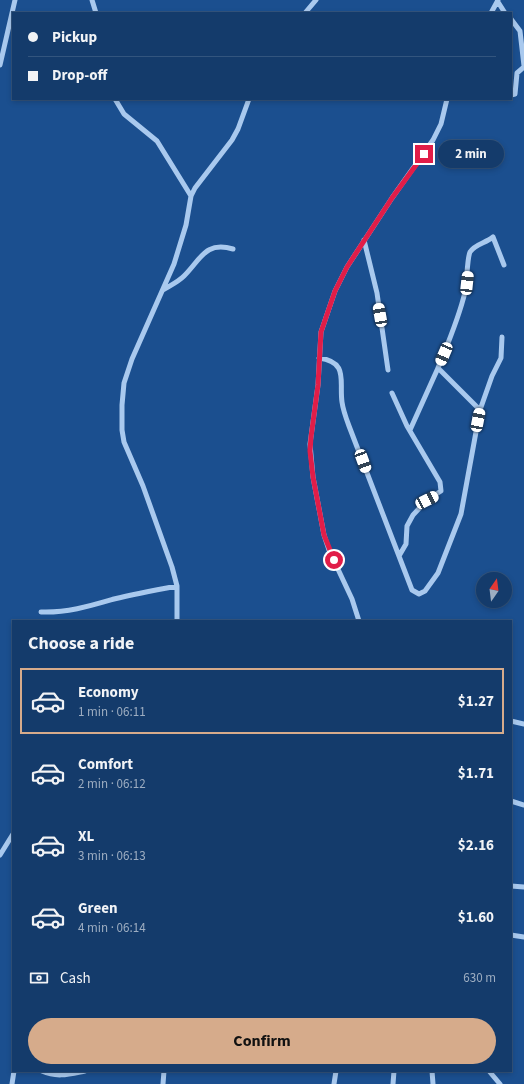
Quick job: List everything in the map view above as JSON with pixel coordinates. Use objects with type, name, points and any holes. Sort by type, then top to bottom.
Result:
[{"type":"street","points":[[12,12],[15,0]]},
{"type":"street","points":[[92,0],[96,12]]},
{"type":"street","points":[[306,12],[316,0]]},
{"type":"street","points":[[492,12],[498,1],[505,12]]},
{"type":"street","points":[[0,65],[12,13]]},
{"type":"street","points":[[512,21],[520,31],[524,66],[517,74],[515,94],[512,95]]},
{"type":"street","points":[[116,100],[124,114],[157,141],[191,196]]},
{"type":"street","points":[[245,100],[245,108]]},
{"type":"street","points":[[177,620],[177,586],[168,553],[143,486],[124,442],[122,417],[123,394],[127,373],[181,244],[191,196],[195,188],[232,140],[238,129],[249,100]]},
{"type":"street","points":[[359,620],[352,598],[329,550],[324,535],[313,477],[310,444],[321,332],[335,291],[347,267],[392,198],[433,140],[441,124],[447,100]]},
{"type":"street","points":[[410,430],[451,337],[465,293],[469,254],[474,246],[486,243],[493,237],[504,265]]},
{"type":"street","points":[[364,240],[377,293],[388,370]]},
{"type":"street","points":[[163,290],[183,277],[206,251],[218,247],[233,250]]},
{"type":"street","points":[[319,358],[333,362],[340,371],[343,410],[412,590],[416,594],[422,593],[438,573],[461,514],[480,410],[492,376],[501,358],[502,337]]},
{"type":"street","points":[[438,368],[480,410]]},
{"type":"street","points":[[392,393],[410,430],[440,482],[441,491],[427,500],[413,515],[407,526],[406,544],[399,556]]},
{"type":"street","points":[[41,612],[56,613],[78,609],[115,599],[177,586]]},
{"type":"street","points":[[512,721],[524,724]]},
{"type":"street","points":[[512,801],[524,805]]},
{"type":"street","points":[[0,855],[12,836]]},
{"type":"street","points":[[512,886],[524,887]]},
{"type":"street","points":[[512,935],[524,937]]},
{"type":"street","points":[[12,1084],[14,1072]]},
{"type":"street","points":[[44,1072],[51,1075],[57,1075],[78,1072]]},
{"type":"street","points":[[163,1084],[164,1072]]},
{"type":"street","points":[[334,1084],[336,1072]]},
{"type":"street","points":[[394,1072],[394,1084]]},
{"type":"street","points":[[432,1072],[433,1084]]},
{"type":"street","points":[[490,1072],[500,1084]]},
{"type":"route","points":[[334,560],[324,535],[313,477],[310,451],[318,385],[322,326],[340,279],[347,267],[392,198],[424,154]]}]
